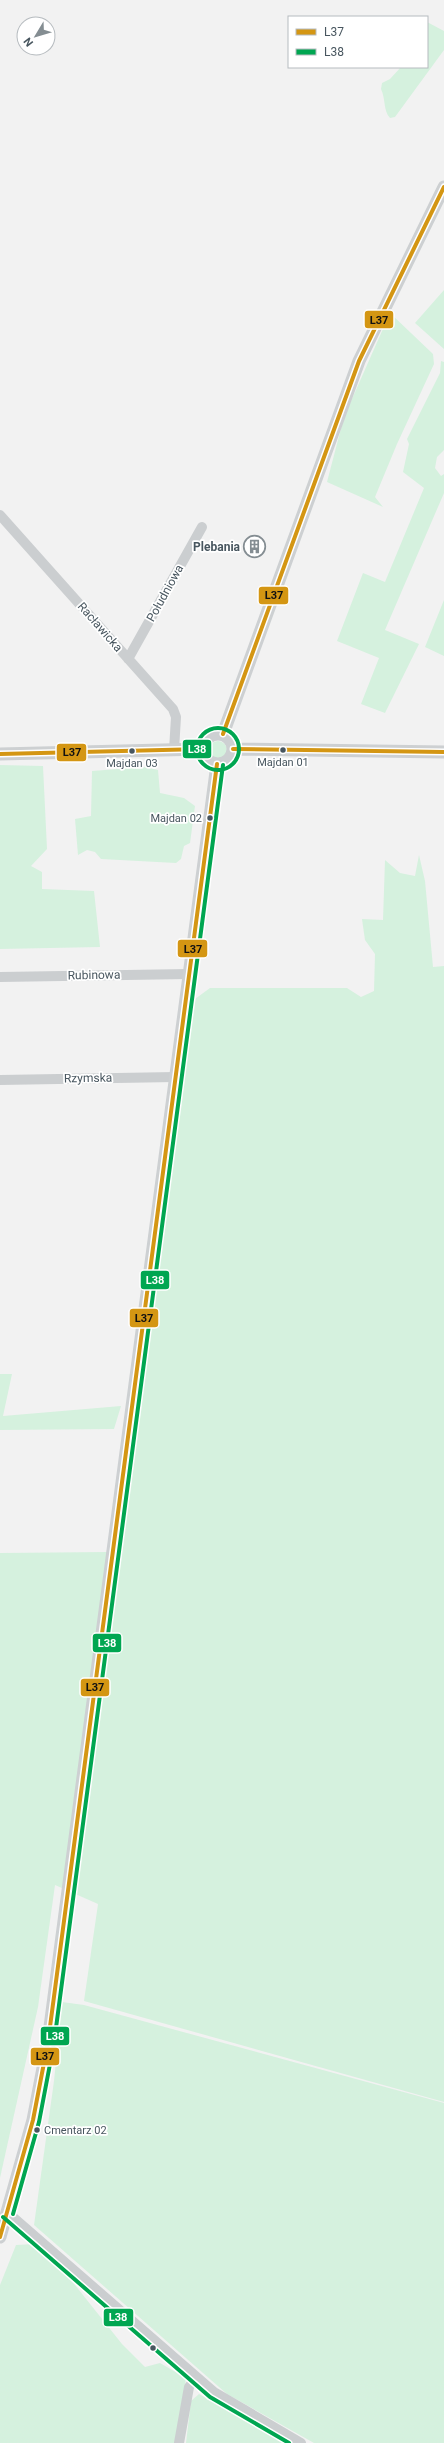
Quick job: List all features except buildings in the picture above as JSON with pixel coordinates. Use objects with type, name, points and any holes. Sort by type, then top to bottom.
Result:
[{"type":"street","points":[[223,734],[359,361],[444,187]]},
{"type":"street","name":"Racławicka","points":[[0,515],[173,708],[176,717],[174,750]]},
{"type":"street","name":"Południowa","points":[[128,659],[202,527]]},
{"type":"street","points":[[223,734],[230,740],[233,749],[226,762],[217,764],[207,759],[203,749],[207,739],[212,735],[223,734]]},
{"type":"street","points":[[0,754],[203,749]]},
{"type":"street","points":[[233,749],[444,752]]},
{"type":"street","points":[[0,2237],[33,2120],[48,2042],[217,764]]},
{"type":"street","name":"Rubinowa","points":[[0,977],[189,974]]},
{"type":"street","name":"Rzymska","points":[[0,1080],[175,1076]]},
{"type":"street","points":[[7,2212],[196,2377],[224,2399],[301,2443]]},
{"type":"street","points":[[179,2443],[189,2387],[196,2377]]},
{"type":"green space","points":[[428,23],[444,31],[444,50],[395,117],[390,118],[386,112],[384,97],[381,89],[382,83],[390,79],[400,68],[428,68]]},
{"type":"green space","points":[[444,290],[444,349],[415,323]]},
{"type":"green space","points":[[390,313],[433,354],[434,364],[397,444],[375,497],[383,507],[327,482],[344,417]]},
{"type":"green space","points":[[441,361],[444,362],[444,450],[437,457],[435,468],[441,476],[444,474],[444,493],[385,630],[419,644],[385,713],[361,704],[379,658],[337,641],[363,573],[385,582],[424,488],[403,472],[409,444],[407,439],[440,373]]},
{"type":"green space","points":[[444,600],[444,656],[425,647]]},
{"type":"green space","points":[[218,741],[224,744],[227,750],[224,756],[218,759],[212,756],[209,750],[212,744]]},
{"type":"green space","points":[[0,765],[43,766],[47,849],[31,866],[42,872],[42,889],[94,891],[100,947],[0,949]]},
{"type":"green space","points":[[144,767],[158,770],[160,793],[184,798],[195,806],[190,843],[184,846],[181,859],[176,863],[101,859],[95,852],[87,850],[78,855],[75,819],[91,816],[92,771]]},
{"type":"green space","points":[[419,855],[425,881],[433,967],[444,966],[444,2102],[84,2001],[98,1904],[55,1885],[38,2007],[0,2178],[0,1553],[107,1552],[145,1340],[195,999],[210,988],[347,988],[361,997],[374,991],[375,954],[365,940],[362,919],[383,920],[385,860],[400,873],[415,876]]},
{"type":"green space","points":[[0,1374],[12,1374],[3,1416],[121,1406],[114,1429],[0,1430]]},
{"type":"green space","points":[[62,2002],[84,2005],[444,2103],[444,2443],[314,2443],[227,2394],[34,2225],[54,2081]]},
{"type":"green space","points":[[35,2244],[75,2285],[122,2344],[145,2367],[160,2363],[186,2378],[177,2443],[0,2443],[0,2285],[16,2245]]},
{"type":"green space","points":[[199,2394],[287,2443],[186,2443],[191,2401]]},
{"type":"transit line","name":"L37","points":[[223,734],[359,361],[444,187]]},
{"type":"transit line","name":"L38","points":[[214,728],[222,728],[230,731],[236,737],[239,749],[236,761],[230,767],[222,770],[214,770],[206,767],[200,761],[197,753],[197,745],[200,737],[206,731],[214,728]]},
{"type":"transit line","name":"L37","points":[[0,754],[203,749]]},
{"type":"transit line","name":"L37","points":[[233,749],[444,752]]},
{"type":"transit line","name":"L37","points":[[0,2237],[33,2120],[48,2042],[217,764]]},
{"type":"transit line","name":"L38","points":[[13,2214],[39,2122],[54,2043],[223,765]]},
{"type":"transit line","name":"L38","points":[[3,2217],[210,2397],[289,2443]]},
{"type":"place","name":"Plebania","points":[[255,547]]},
{"type":"place","name":"Majdan 01","points":[[283,750]]},
{"type":"place","name":"Majdan 03","points":[[132,751]]},
{"type":"place","name":"Majdan 02","points":[[210,818]]},
{"type":"place","name":"Cmentarz 02","points":[[37,2130]]}]
